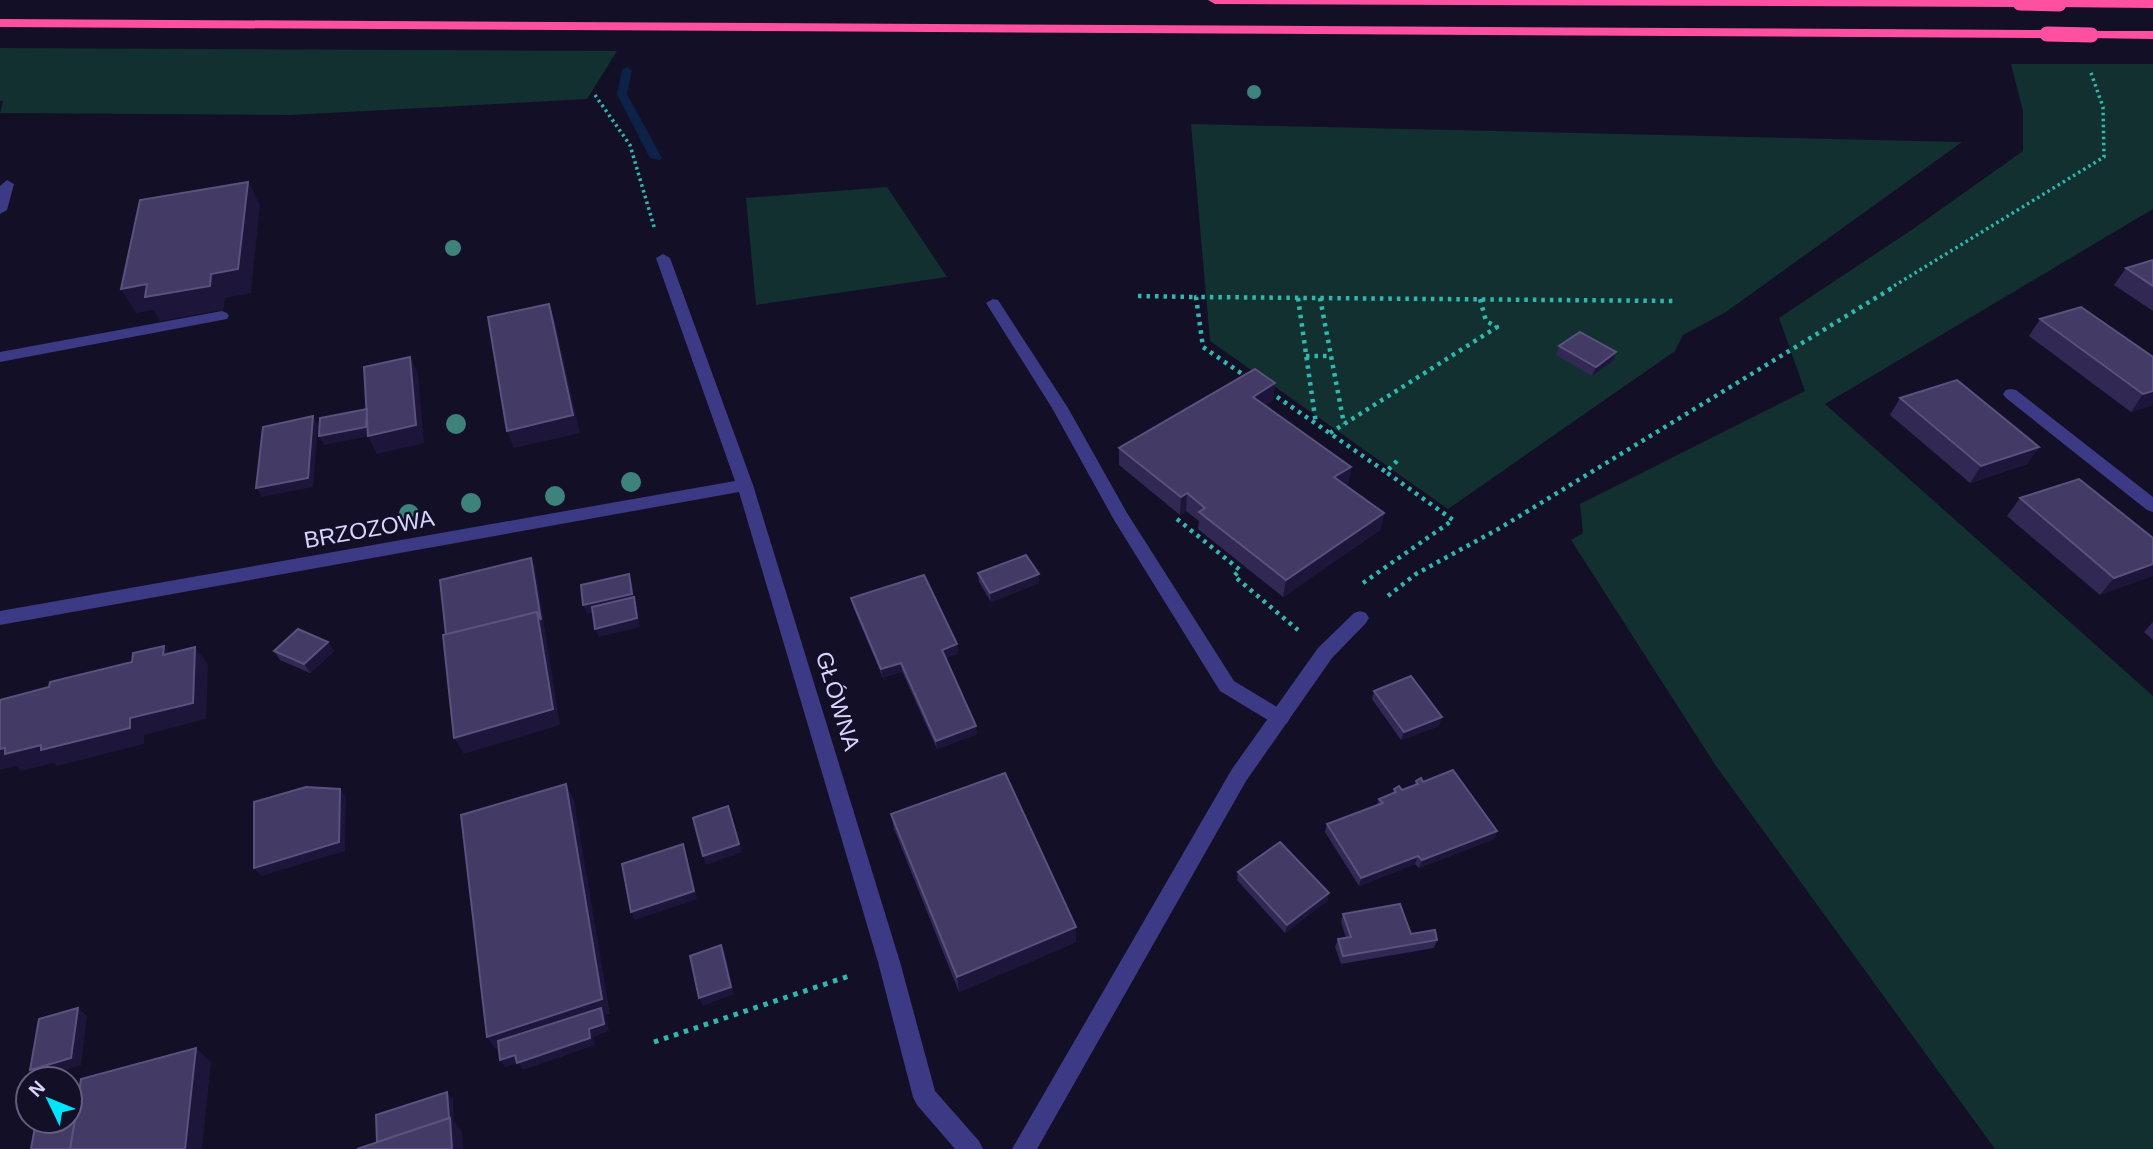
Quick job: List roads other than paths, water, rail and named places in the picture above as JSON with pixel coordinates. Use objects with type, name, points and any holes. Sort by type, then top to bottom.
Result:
[{"type":"highway","points":[[1215,0],[2153,4]]},
{"type":"highway","points":[[0,23],[2153,34]]},
{"type":"street","points":[[0,210],[7,184]]},
{"type":"street","name":"GŁÓWNA","points":[[663,258],[745,485],[889,962],[925,1097],[971,1149]]},
{"type":"street","points":[[993,303],[1060,408],[1120,516],[1227,686],[1280,718]]},
{"type":"street","points":[[0,357],[222,316]]},
{"type":"street","points":[[2011,394],[2153,506]]},
{"type":"street","name":"BRZOZOWA","points":[[0,618],[745,485]]},
{"type":"street","points":[[1024,1149],[1239,775],[1325,653],[1360,618]]},
{"type":"waterway","points":[[627,70],[622,94],[656,158]]}]
